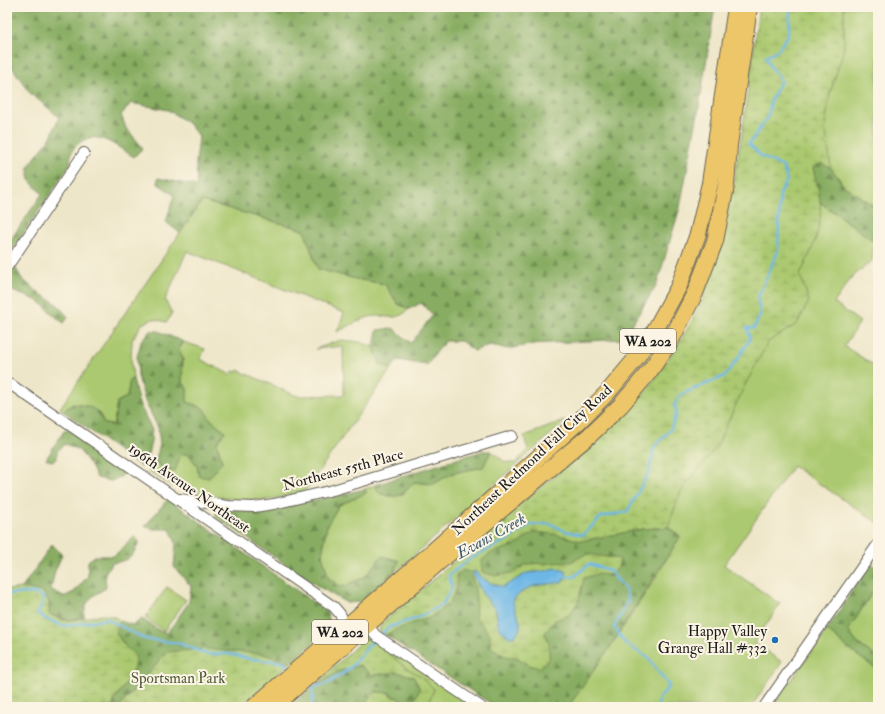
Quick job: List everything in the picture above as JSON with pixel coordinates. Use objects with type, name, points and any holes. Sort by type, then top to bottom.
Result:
[{"type":"main road","name":"Northeast Redmond Fall City Road","points":[[254,707],[294,681],[314,663],[346,626],[578,422],[608,392],[634,361],[655,330],[678,286],[698,234],[710,183],[736,7]]},
{"type":"main road","name":"Northeast Redmond Fall City Road","points":[[314,663],[342,646],[376,632],[590,436],[621,405],[649,372],[671,340],[695,293],[715,241],[726,186],[729,145],[749,7]]},
{"type":"main road","points":[[371,605],[369,614],[376,632]]},
{"type":"main road","points":[[342,646],[346,626]]},
{"type":"main road","name":"Northeast Redmond Fall City Road","points":[[273,707],[294,681]]},
{"type":"street","points":[[7,266],[84,153]]},
{"type":"street","name":"196th Avenue Northeast","points":[[7,382],[334,607],[340,614],[346,626]]},
{"type":"street","name":"Northeast 55th Place","points":[[178,499],[228,506],[254,507],[274,504],[333,490],[512,436]]},
{"type":"street","points":[[764,707],[878,544]]},
{"type":"street","points":[[376,632],[482,707]]},
{"type":"green space","points":[[7,7],[715,7],[698,113],[680,207],[657,284],[623,339],[534,344],[508,349],[490,345],[474,351],[461,341],[445,341],[427,365],[398,360],[391,369],[380,364],[374,347],[377,330],[393,328],[411,343],[433,315],[421,303],[409,309],[398,304],[385,284],[356,279],[318,269],[304,230],[202,201],[180,233],[166,222],[174,195],[157,183],[158,178],[197,186],[196,162],[199,137],[188,123],[168,110],[131,103],[121,115],[126,128],[143,148],[134,157],[103,139],[90,138],[76,145],[71,153],[70,165],[7,257],[7,245],[42,194],[30,181],[28,167],[51,137],[59,117],[30,93],[7,60]]},
{"type":"green space","points":[[759,7],[844,7],[844,49],[830,93],[825,126],[831,168],[821,163],[813,168],[819,197],[820,221],[812,249],[800,275],[809,301],[797,324],[768,342],[743,389],[717,446],[681,491],[668,527],[642,529],[581,541],[555,534],[534,532],[516,545],[491,553],[481,561],[482,572],[495,576],[512,573],[527,564],[571,562],[586,554],[620,559],[618,568],[611,575],[597,574],[584,578],[578,602],[569,615],[555,620],[545,633],[549,644],[549,659],[539,668],[527,664],[518,658],[505,656],[491,647],[490,634],[475,616],[476,594],[470,572],[463,570],[456,575],[457,587],[449,604],[429,618],[407,625],[385,635],[379,631],[382,623],[621,419],[651,384],[684,335],[702,301],[722,244],[742,134]]},
{"type":"green space","points":[[783,7],[878,7],[878,209],[844,186],[831,168],[820,202],[874,241],[872,261],[852,277],[834,303],[860,322],[844,346],[878,368],[878,523],[793,466],[724,565],[780,604],[754,643],[782,662],[751,707],[568,707],[656,577],[680,536],[668,527],[642,529],[581,541],[534,532],[516,545],[513,510],[621,419],[651,384],[684,335],[710,301]]},
{"type":"green space","points":[[821,163],[831,168],[844,186],[878,209],[878,244],[820,202],[813,168]]},
{"type":"green space","points":[[202,201],[304,230],[318,269],[356,279],[385,284],[398,304],[409,309],[399,316],[394,317],[369,317],[337,332],[344,313],[187,251],[165,300],[172,313],[167,322],[153,319],[142,324],[132,340],[131,360],[133,379],[130,380],[127,397],[117,402],[113,425],[104,424],[100,414],[73,404],[63,411],[60,408]]},
{"type":"green space","points":[[14,265],[22,279],[39,293],[57,304],[68,317],[64,323],[38,301],[7,288],[7,275]]},
{"type":"green space","points":[[150,331],[158,331],[184,342],[179,349],[183,359],[182,380],[187,389],[187,402],[203,408],[211,420],[225,431],[217,443],[222,462],[209,478],[199,476],[197,466],[189,454],[181,454],[175,471],[164,471],[155,462],[160,445],[158,428],[145,401],[138,376],[137,357],[142,339]]},
{"type":"green space","points":[[341,340],[360,342],[374,347],[380,364],[391,369],[304,492],[268,500],[241,500],[203,495],[171,485],[148,471],[155,462],[164,471],[181,454],[189,454],[197,466],[199,476],[222,462],[217,443],[225,431],[211,420],[203,408],[186,402],[187,389],[182,380],[183,359],[179,349],[184,342],[205,349],[200,359],[231,375],[233,371],[237,372],[238,370],[297,396],[344,395],[343,346],[315,349]]},
{"type":"green space","points":[[133,379],[138,401],[152,430],[147,458],[141,467],[63,411],[73,404],[93,408],[99,414],[104,424],[113,425],[117,402],[127,397],[130,380]]},
{"type":"green space","points":[[567,420],[394,573],[399,561],[382,556],[365,577],[341,588],[329,579],[322,555],[327,525],[339,505],[366,493],[365,489],[375,485],[381,494],[403,494],[414,482],[433,484],[453,473],[483,467],[491,451],[505,462],[515,463],[528,450],[524,436]]},
{"type":"green space","points":[[69,430],[124,469],[122,476],[111,481],[97,478],[90,464],[79,450],[65,444],[57,451],[57,459],[52,461],[46,459],[64,431]]},
{"type":"green space","points":[[482,451],[491,451],[483,467],[453,473],[433,484],[414,482],[406,491],[399,495],[391,496],[379,493],[375,485]]},
{"type":"green space","points":[[365,489],[366,493],[339,505],[327,525],[322,555],[329,579],[341,587],[365,577],[382,556],[399,561],[394,573],[360,602],[347,603],[316,585],[216,517],[216,512],[220,509],[271,509]]},
{"type":"green space","points":[[168,499],[327,612],[330,623],[325,633],[291,663],[263,654],[238,652],[147,673],[119,707],[112,707],[115,698],[132,675],[124,645],[116,633],[120,621],[133,625],[142,619],[160,631],[167,633],[189,602],[191,586],[174,567],[176,543],[170,529],[152,529],[145,526]]},
{"type":"green space","points":[[668,527],[680,537],[610,647],[568,707],[496,707],[379,631],[382,623],[482,538],[515,545],[534,532],[555,534],[581,541],[642,529]]},
{"type":"green space","points":[[135,536],[139,542],[134,552],[127,560],[112,563],[105,573],[106,588],[96,594],[87,603],[84,617],[67,620],[49,614],[49,602],[43,592],[22,588],[52,544],[62,555],[55,571],[51,589],[63,597],[74,592],[88,576],[88,561],[95,556],[114,556]]},
{"type":"green space","points":[[872,564],[878,569],[878,583],[848,631],[858,644],[878,658],[878,670],[851,651],[827,630],[868,566]]},
{"type":"green space","points":[[878,583],[878,658],[858,644],[848,631]]},
{"type":"green space","points":[[167,587],[186,600],[164,631],[145,618]]},
{"type":"green space","points":[[22,588],[43,592],[49,602],[49,614],[60,619],[73,620],[102,615],[115,617],[120,621],[116,633],[124,645],[136,656],[132,675],[115,698],[112,707],[7,707],[7,590]]},
{"type":"green space","points":[[827,630],[851,651],[878,670],[878,707],[772,707]]},
{"type":"green space","points":[[365,638],[370,638],[381,643],[391,655],[406,668],[419,675],[434,689],[427,707],[363,707],[375,692],[388,693],[402,701],[414,700],[420,689],[413,676],[396,672],[372,675],[360,665],[337,672],[308,691]]},
{"type":"green space","points":[[381,643],[473,707],[427,707],[433,689],[419,675],[406,668],[391,655]]},
{"type":"green space","name":"Sportsman Park","points":[[204,649],[263,654],[291,663],[240,707],[119,707],[167,652]]},
{"type":"green space","points":[[360,665],[372,675],[396,672],[413,676],[420,689],[414,700],[402,701],[388,693],[375,692],[363,707],[289,707],[308,691],[337,672]]},
{"type":"water","points":[[555,568],[566,571],[566,576],[562,582],[530,587],[513,600],[520,623],[518,632],[514,637],[509,637],[501,630],[498,624],[496,610],[482,593],[472,572],[476,572],[481,577],[495,585],[503,587],[527,573]]},
{"type":"waterway","name":"Evans Creek","points":[[380,635],[389,627],[417,618],[442,605],[452,588],[449,575],[471,558],[509,539],[529,525],[551,524],[565,531],[583,535],[601,517],[627,512],[649,472],[654,447],[671,429],[677,411],[674,406],[680,395],[725,376],[738,358],[750,339],[747,328],[754,328],[760,315],[758,297],[778,251],[780,194],[787,180],[783,167],[761,156],[749,144],[768,116],[771,100],[781,81],[771,67],[766,56],[777,51],[789,34],[790,7]]},
{"type":"waterway","points":[[566,576],[574,577],[589,564],[609,570],[625,589],[628,601],[614,627],[625,643],[648,658],[669,686],[659,699],[658,707]]},
{"type":"waterway","name":"Evans Creek","points":[[7,594],[35,593],[44,598],[38,614],[48,620],[64,626],[107,619],[145,639],[178,643],[206,654],[229,654],[251,659],[283,662],[289,668]]},
{"type":"waterway","name":"Evans Creek","points":[[309,683],[314,686],[320,686],[338,677],[354,664],[376,638]]},
{"type":"waterway","points":[[311,707],[313,700],[312,686]]},
{"type":"place","name":"Happy Valley Grange Hall #332","points":[[775,640]]}]
